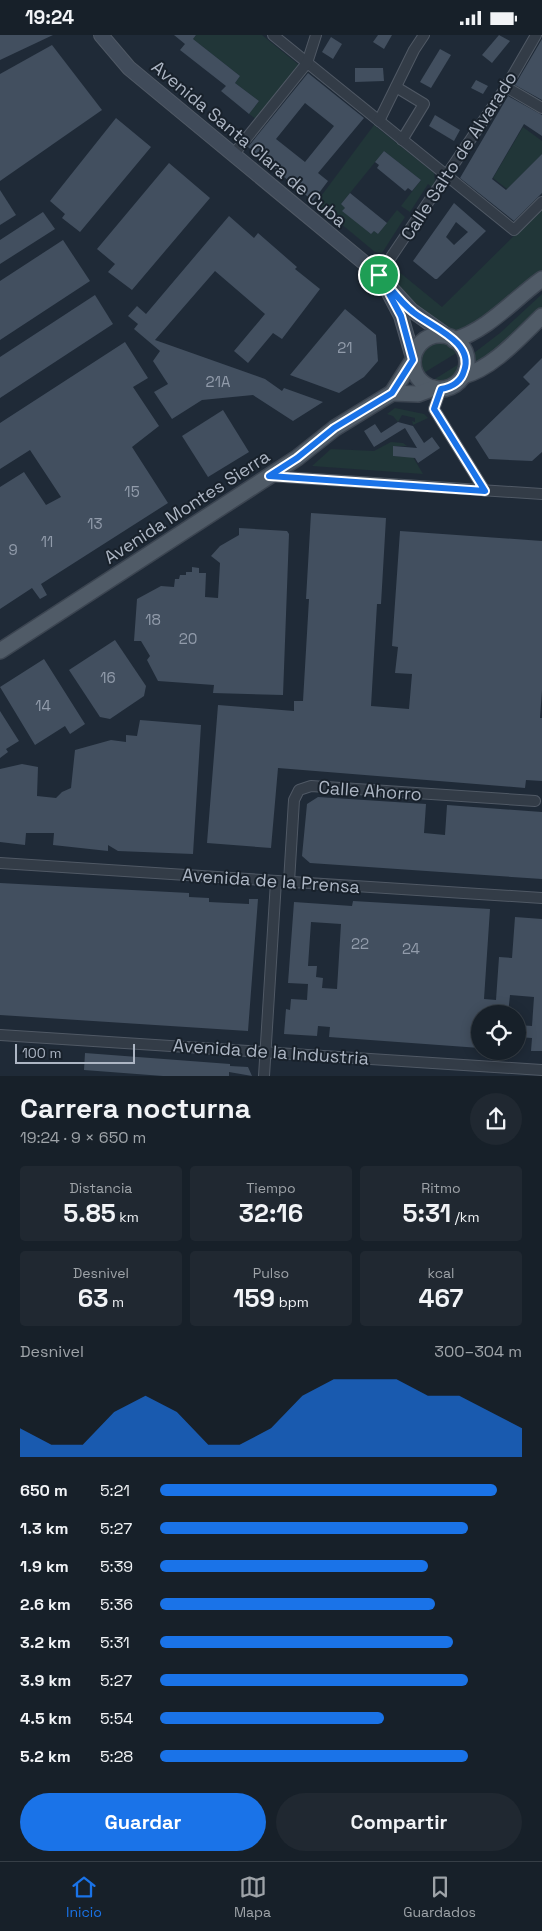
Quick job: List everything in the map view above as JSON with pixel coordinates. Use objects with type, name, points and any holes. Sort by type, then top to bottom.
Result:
[{"type":"main road","points":[[437,388],[420,380],[413,367],[413,359],[423,341],[436,336],[452,339],[469,336],[481,329],[542,279]]},
{"type":"main road","points":[[392,393],[418,395],[437,388],[452,386],[462,376],[472,373],[487,363],[542,316]]},
{"type":"main road","points":[[452,339],[465,354],[466,361],[462,376]]},
{"type":"main road","name":"Avenida Montes Sierra","points":[[0,651],[297,458],[334,428],[392,393],[413,359]]},
{"type":"street","name":"Avenida Santa Clara de Cuba","points":[[101,35],[129,68],[379,275],[411,311],[452,339]]},
{"type":"street","points":[[273,35],[514,230],[542,202]]},
{"type":"street","points":[[233,155],[307,63],[316,35]]},
{"type":"street","points":[[379,121],[414,50],[424,35]]},
{"type":"street","name":"Calle Salto de Alvarado","points":[[379,275],[506,87],[536,35]]},
{"type":"street","points":[[396,87],[424,104],[402,140]]},
{"type":"street","points":[[506,87],[542,108]]},
{"type":"street","name":"Avenida Santa Clara de Cuba","points":[[379,275],[401,316],[413,359]]},
{"type":"street","points":[[437,388],[434,409],[485,491]]},
{"type":"street","points":[[269,476],[542,494]]},
{"type":"street","name":"Calle Ahorro","points":[[289,882],[294,801],[299,790],[311,786],[535,801]]},
{"type":"street","name":"Avenida de la Prensa","points":[[0,863],[542,898]]},
{"type":"street","points":[[264,1076],[276,881]]},
{"type":"street","name":"Avenida de la Industria","points":[[0,1035],[542,1071]]},
{"type":"green space","points":[[196,35],[262,35],[299,65],[256,119],[249,114],[259,101],[235,83],[240,76],[193,39]]},
{"type":"green space","points":[[374,125],[434,173],[435,184],[433,188],[428,184],[410,212],[401,206],[421,180],[384,151],[341,204],[345,208],[343,211],[371,234],[374,231],[378,234],[397,210],[405,217],[382,253],[375,252],[316,203]]},
{"type":"green space","points":[[523,127],[542,141],[542,154],[507,189],[493,178]]},
{"type":"green space","points":[[542,208],[542,270],[527,284],[525,282],[485,318],[467,329],[460,331],[444,327],[417,307],[398,286],[398,271],[442,307]]},
{"type":"green space","points":[[542,294],[542,311],[521,331],[471,368],[470,356],[500,333]]},
{"type":"green space","points":[[439,341],[452,344],[458,352],[422,374],[419,368],[421,353],[428,345]]},
{"type":"green space","points":[[461,364],[457,374],[450,381],[441,383],[430,382]]},
{"type":"green space","points":[[395,408],[424,414],[428,418],[413,425],[412,421],[415,422],[415,418],[402,415],[398,422],[393,416],[387,414]]},
{"type":"green space","points":[[391,442],[403,443],[407,446],[394,446],[393,456],[406,457],[407,447],[423,474],[312,466],[331,449],[374,451]]},
{"type":"building","points":[[0,35],[53,35],[0,60]]},
{"type":"building","points":[[174,35],[196,35],[193,39],[240,76],[235,83],[259,101],[249,114],[221,91],[226,86],[180,50],[185,44]]},
{"type":"building","points":[[378,35],[392,35],[384,49],[373,42]]},
{"type":"building","points":[[499,35],[510,41],[492,63],[482,55]]},
{"type":"building","points":[[331,37],[342,44],[333,59],[322,52]]},
{"type":"building","points":[[542,39],[542,100],[515,85]]},
{"type":"building","points":[[52,45],[102,110],[0,181],[0,74]]},
{"type":"building","points":[[440,49],[451,55],[431,88],[420,82]]},
{"type":"building","points":[[355,68],[383,68],[384,81],[355,82]]},
{"type":"building","points":[[308,73],[364,118],[318,173],[328,181],[313,201],[248,147]],"holes":[[[305,103],[334,126],[305,162],[276,139]]]},
{"type":"building","points":[[476,80],[488,86],[483,94],[471,88]]},
{"type":"building","points":[[508,96],[542,115],[542,136],[524,124],[492,179],[506,190],[542,154],[542,193],[514,221],[460,178]]},
{"type":"building","points":[[435,115],[460,130],[454,141],[429,126]]},
{"type":"building","points":[[116,118],[151,147],[80,232],[62,218],[65,214],[50,201]]},
{"type":"building","points":[[384,151],[421,180],[412,191],[408,188],[405,191],[377,168],[379,165],[375,162]]},
{"type":"building","points":[[169,163],[210,198],[132,290],[108,272],[115,264],[97,249]]},
{"type":"building","points":[[0,190],[16,215],[0,225]]},
{"type":"building","points":[[350,193],[387,223],[378,234],[374,231],[371,234],[342,211],[345,208],[341,204]]},
{"type":"building","points":[[454,203],[486,231],[437,279],[413,261]],"holes":[[[456,222],[468,232],[454,245],[446,237]]]},
{"type":"building","points":[[43,212],[55,229],[0,264],[0,240]]},
{"type":"building","points":[[229,216],[254,238],[258,233],[297,267],[295,269],[320,289],[282,339],[273,333],[248,363],[234,351],[265,314],[215,271],[155,340],[265,379],[282,391],[284,388],[323,402],[293,421],[253,395],[202,400],[172,419],[154,392],[168,384],[153,361],[160,351],[134,329],[138,324],[128,316],[137,306],[146,314]]},
{"type":"building","points":[[63,240],[90,281],[0,340],[0,281]]},
{"type":"building","points":[[95,295],[113,324],[0,398],[0,357]]},
{"type":"building","points":[[345,309],[376,335],[378,361],[364,377],[339,393],[290,375]]},
{"type":"building","points":[[125,342],[148,378],[133,387],[159,426],[132,447],[168,503],[41,584],[47,595],[40,599],[32,588],[0,609],[0,487],[24,472],[46,505],[61,497],[30,450],[0,469],[0,423]]},
{"type":"building","points":[[542,358],[542,452],[532,461],[489,459],[475,437],[530,384],[523,377]]},
{"type":"building","points":[[223,410],[249,452],[208,477],[182,436]]},
{"type":"building","points":[[398,422],[413,426],[424,443],[432,437],[440,448],[418,463],[415,458],[393,456],[393,446],[417,448],[405,428],[374,447],[364,431],[375,424],[381,433]]},
{"type":"building","points":[[311,513],[386,518],[381,604],[377,604],[371,706],[409,709],[412,674],[395,673],[398,647],[392,646],[400,531],[542,541],[542,690],[540,718],[542,718],[542,781],[526,780],[525,788],[278,768],[271,848],[207,843],[218,705],[294,711],[294,701],[303,701],[309,599],[306,599]]},
{"type":"building","points":[[239,528],[287,531],[289,534],[283,695],[213,693],[214,685],[158,681],[147,660],[150,656],[141,641],[134,641],[137,599],[161,586],[174,587],[175,579],[179,579],[180,575],[186,575],[186,572],[192,572],[192,567],[199,568],[199,573],[206,573],[205,597],[218,598],[220,563],[211,556],[220,546],[239,535]]},
{"type":"building","points":[[115,640],[146,686],[144,696],[110,719],[100,717],[69,670]]},
{"type":"building","points":[[44,659],[85,724],[70,734],[65,726],[35,745],[0,687]]},
{"type":"building","points":[[0,711],[19,741],[6,749],[8,752],[0,758]]},
{"type":"building","points":[[140,720],[201,725],[193,854],[118,851],[108,845],[108,851],[53,845],[54,833],[26,833],[25,845],[0,842],[0,769],[22,764],[38,767],[37,796],[56,798],[62,792],[71,788],[75,750],[111,740],[126,742],[126,735],[137,736]]},
{"type":"building","points":[[318,797],[426,804],[424,833],[445,835],[447,805],[542,812],[542,879],[310,863],[302,856],[307,804]]},
{"type":"building","points":[[0,883],[189,893],[189,897],[209,898],[209,902],[249,904],[249,899],[258,899],[248,1031],[0,1015]]},
{"type":"building","points":[[353,901],[490,909],[484,999],[496,1000],[499,957],[512,958],[515,917],[542,919],[542,1051],[531,1051],[532,1038],[526,1038],[526,1026],[532,1026],[534,997],[510,995],[509,1005],[471,1005],[471,1047],[329,1037],[330,1027],[318,1026],[317,1036],[284,1034],[286,1009],[290,1010],[291,999],[307,1000],[308,984],[288,983],[294,902],[352,906]],"holes":[[[311,922],[341,924],[337,989],[322,988],[323,978],[316,977],[317,966],[308,966]]]},
{"type":"building","points":[[85,1053],[230,1064],[230,1066],[248,1067],[252,1076],[229,1072],[229,1076],[163,1076],[84,1070]]},
{"type":"route","points":[[379,275],[411,311],[454,340],[465,354],[465,369],[462,376],[452,386],[441,389],[434,409],[485,491],[269,476],[297,458],[334,428],[392,393],[413,360],[401,316],[379,275]]}]
